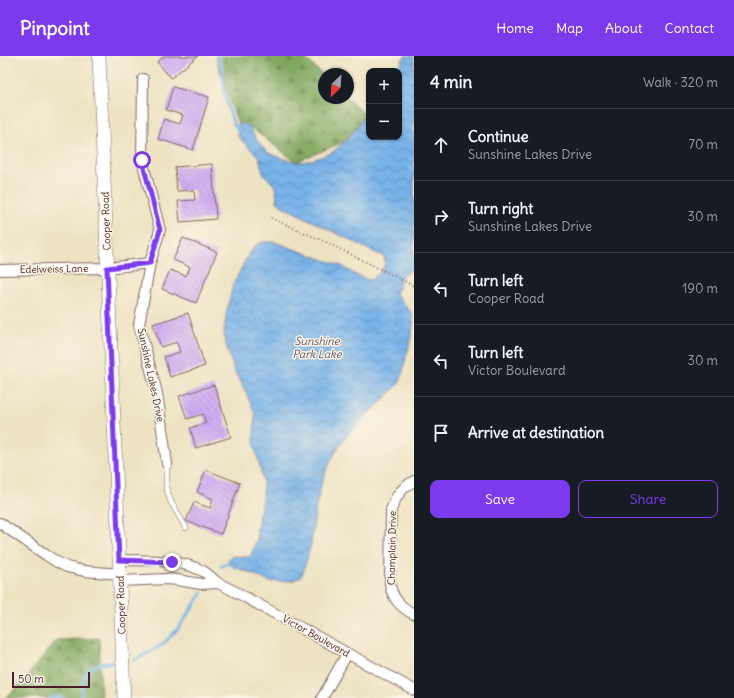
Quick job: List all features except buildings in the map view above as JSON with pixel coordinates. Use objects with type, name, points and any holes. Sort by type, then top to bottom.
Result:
[{"type":"street","name":"Cooper Road","points":[[99,56],[124,698]]},
{"type":"street","name":"Sunshine Lakes Drive","points":[[143,79],[142,160],[160,230],[150,263],[139,325],[156,393],[167,464]]},
{"type":"street","points":[[107,268],[150,263]]},
{"type":"street","name":"Edelweiss Lane","points":[[0,270],[107,268]]},
{"type":"street","name":"Champlain Drive","points":[[414,481],[401,491],[391,510],[390,589],[397,602],[414,614]]},
{"type":"street","name":"Victor Boulevard","points":[[0,523],[46,555],[67,567],[120,577],[166,579],[201,584],[218,583]]},
{"type":"street","name":"Victor Boulevard","points":[[119,560],[162,561],[182,564],[204,572],[218,583],[234,590],[414,690]]},
{"type":"street","points":[[322,698],[348,654]]},
{"type":"lane","points":[[167,464],[166,488],[171,502],[186,528]]},
{"type":"path","points":[[271,218],[326,242],[414,286]]},
{"type":"green space","points":[[215,56],[301,56],[318,70],[318,104],[353,104],[365,115],[346,141],[296,162],[250,127],[238,125]]},
{"type":"green space","points":[[99,638],[101,698],[5,698],[19,686],[56,640]]},
{"type":"water","name":"Sunshine Park Lake","points":[[405,56],[414,56],[414,272],[411,270],[403,276],[399,282],[399,289],[395,289],[397,296],[410,311],[413,318],[413,326],[402,376],[398,385],[346,436],[337,449],[322,482],[316,506],[311,544],[303,573],[300,577],[294,580],[270,582],[228,563],[229,558],[234,556],[248,557],[251,555],[257,539],[257,526],[263,490],[263,481],[254,442],[255,413],[243,386],[235,373],[225,342],[224,331],[226,314],[233,285],[249,253],[254,247],[263,242],[274,242],[342,266],[354,274],[368,280],[373,278],[382,270],[385,260],[384,256],[280,205],[277,201],[274,185],[263,173],[259,157],[239,138],[237,130],[239,124],[243,123],[250,127],[256,139],[269,153],[296,162],[312,160],[331,153],[346,141],[366,115],[366,140],[402,140],[402,68],[398,68]]},
{"type":"waterway","points":[[217,56],[223,70],[224,92],[233,123],[239,131]]},
{"type":"waterway","points":[[221,566],[231,562]]},
{"type":"waterway","points":[[135,660],[162,645],[178,629],[202,593]]},
{"type":"waterway","points":[[80,698],[85,677],[90,669],[97,665],[112,662]]},
{"type":"waterway","points":[[50,698],[62,698]]},
{"type":"route","points":[[142,160],[160,230],[150,263],[107,268],[119,560],[172,562]]}]
